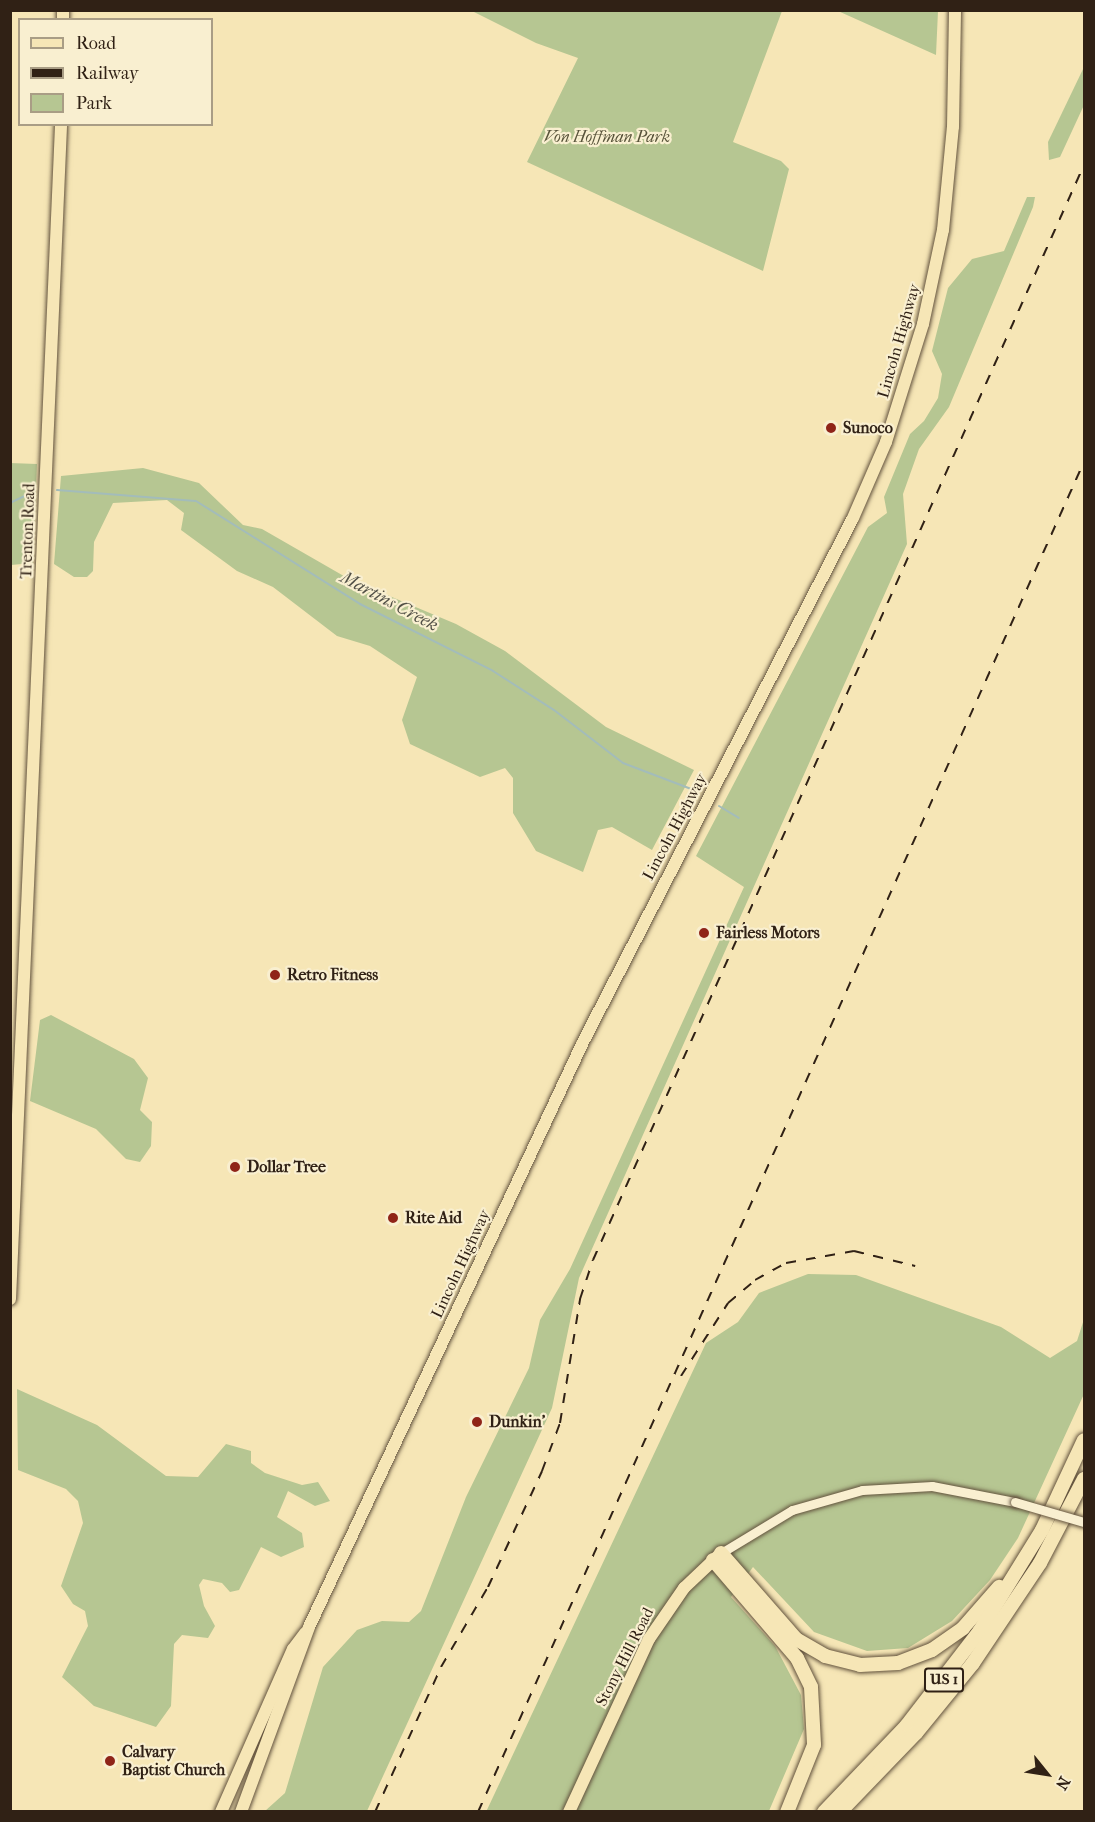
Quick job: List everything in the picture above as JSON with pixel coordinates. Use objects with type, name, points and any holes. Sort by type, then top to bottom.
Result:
[{"type":"highway","name":"US 1","points":[[824,1812],[945,1679],[996,1606],[1042,1530],[1084,1440]]},
{"type":"highway","name":"US 1","points":[[840,1812],[896,1755],[955,1688],[1008,1614],[1084,1479]]},
{"type":"highway","points":[[717,1557],[806,1646],[847,1664],[886,1666],[921,1656],[963,1628],[1042,1530]]},
{"type":"highway","points":[[717,1557],[797,1659],[811,1687],[814,1745],[787,1812]]},
{"type":"highway","points":[[848,1812],[896,1755]]},
{"type":"main road","name":"Lincoln Highway","points":[[240,1812],[309,1627],[583,1042],[850,524],[886,442],[923,324],[943,230],[954,121],[955,10]]},
{"type":"main road","name":"Trenton Road","points":[[10,1299],[61,126]]},
{"type":"main road","name":"Stony Hill Road","points":[[569,1812],[649,1639],[674,1600],[717,1557]]},
{"type":"main road","name":"Lincoln Highway","points":[[221,1812],[292,1649],[309,1627]]},
{"type":"street","name":"Stony Hill Road","points":[[717,1557],[777,1517],[862,1490],[932,1486],[1016,1502],[1084,1522]]},
{"type":"green space","name":"Von Hoffman Park","points":[[472,11],[782,11],[733,142],[781,161],[789,169],[763,271],[527,162],[578,58],[536,43]]},
{"type":"green space","points":[[838,11],[938,11],[936,55],[916,46]]},
{"type":"green space","points":[[1084,67],[1084,105],[1060,157],[1049,160],[1048,142]]},
{"type":"green space","points":[[1027,197],[1035,197],[1033,207],[949,407],[919,449],[903,494],[907,544],[579,1278],[552,1408],[367,1811],[265,1811],[285,1793],[323,1667],[357,1630],[382,1621],[409,1622],[421,1611],[466,1497],[529,1368],[540,1320],[570,1269],[744,887],[696,856],[868,527],[887,513],[884,497],[910,434],[924,421],[938,398],[942,374],[932,351],[948,288],[972,259],[1004,251]]},
{"type":"green space","points":[[10,463],[37,464],[33,563],[11,565]]},
{"type":"green space","points":[[143,468],[199,483],[243,525],[262,529],[349,579],[456,624],[505,651],[606,727],[694,770],[652,850],[612,827],[598,830],[583,872],[536,851],[513,813],[513,778],[505,768],[480,777],[410,744],[402,720],[417,677],[370,646],[337,636],[273,587],[237,571],[181,530],[184,513],[167,500],[113,503],[94,542],[93,571],[87,577],[74,577],[54,564],[61,476]]},
{"type":"green space","points":[[51,1015],[134,1059],[148,1078],[140,1110],[152,1122],[151,1146],[140,1162],[126,1159],[96,1129],[30,1101],[40,1020]]},
{"type":"green space","points":[[808,1274],[856,1275],[1001,1327],[1050,1358],[1077,1341],[1084,1319],[1084,1394],[1018,1538],[990,1580],[952,1621],[908,1648],[867,1651],[814,1632],[753,1567],[731,1597],[775,1646],[801,1695],[804,1729],[769,1811],[486,1812],[706,1343],[738,1322],[759,1293]]},
{"type":"green space","points":[[17,1389],[97,1425],[166,1476],[198,1477],[226,1444],[251,1451],[251,1463],[265,1473],[302,1485],[318,1482],[330,1501],[315,1506],[288,1491],[277,1517],[302,1533],[304,1547],[281,1557],[261,1547],[239,1590],[230,1592],[222,1583],[203,1579],[199,1585],[204,1606],[215,1626],[208,1638],[182,1635],[174,1644],[171,1706],[156,1727],[94,1706],[62,1677],[88,1626],[85,1611],[73,1604],[61,1586],[83,1523],[78,1501],[66,1489],[18,1470]]},
{"type":"waterway","name":"Martins Creek","points":[[57,490],[196,501],[360,604],[493,671],[554,710],[623,763],[691,789]]},
{"type":"waterway","name":"Martins Creek","points":[[10,503],[33,492]]},
{"type":"waterway","name":"Martins Creek","points":[[719,806],[739,818]]},
{"type":"railway","points":[[375,1812],[441,1667],[488,1587],[542,1471],[560,1423],[580,1299],[593,1260],[1084,165]]},
{"type":"railway","points":[[478,1812],[1084,462]]},
{"type":"railway","points":[[681,1376],[728,1303],[755,1280],[786,1263],[854,1251],[915,1266]]},
{"type":"place","name":"Sunoco","points":[[831,428]]},
{"type":"place","name":"Fairless Motors","points":[[704,933]]},
{"type":"place","name":"Retro Fitness","points":[[275,975]]},
{"type":"place","name":"Dollar Tree","points":[[235,1167]]},
{"type":"place","name":"Rite Aid","points":[[393,1218]]},
{"type":"place","name":"Dunkin'","points":[[477,1422]]},
{"type":"place","name":"Calvary Baptist Church","points":[[110,1761]]}]
